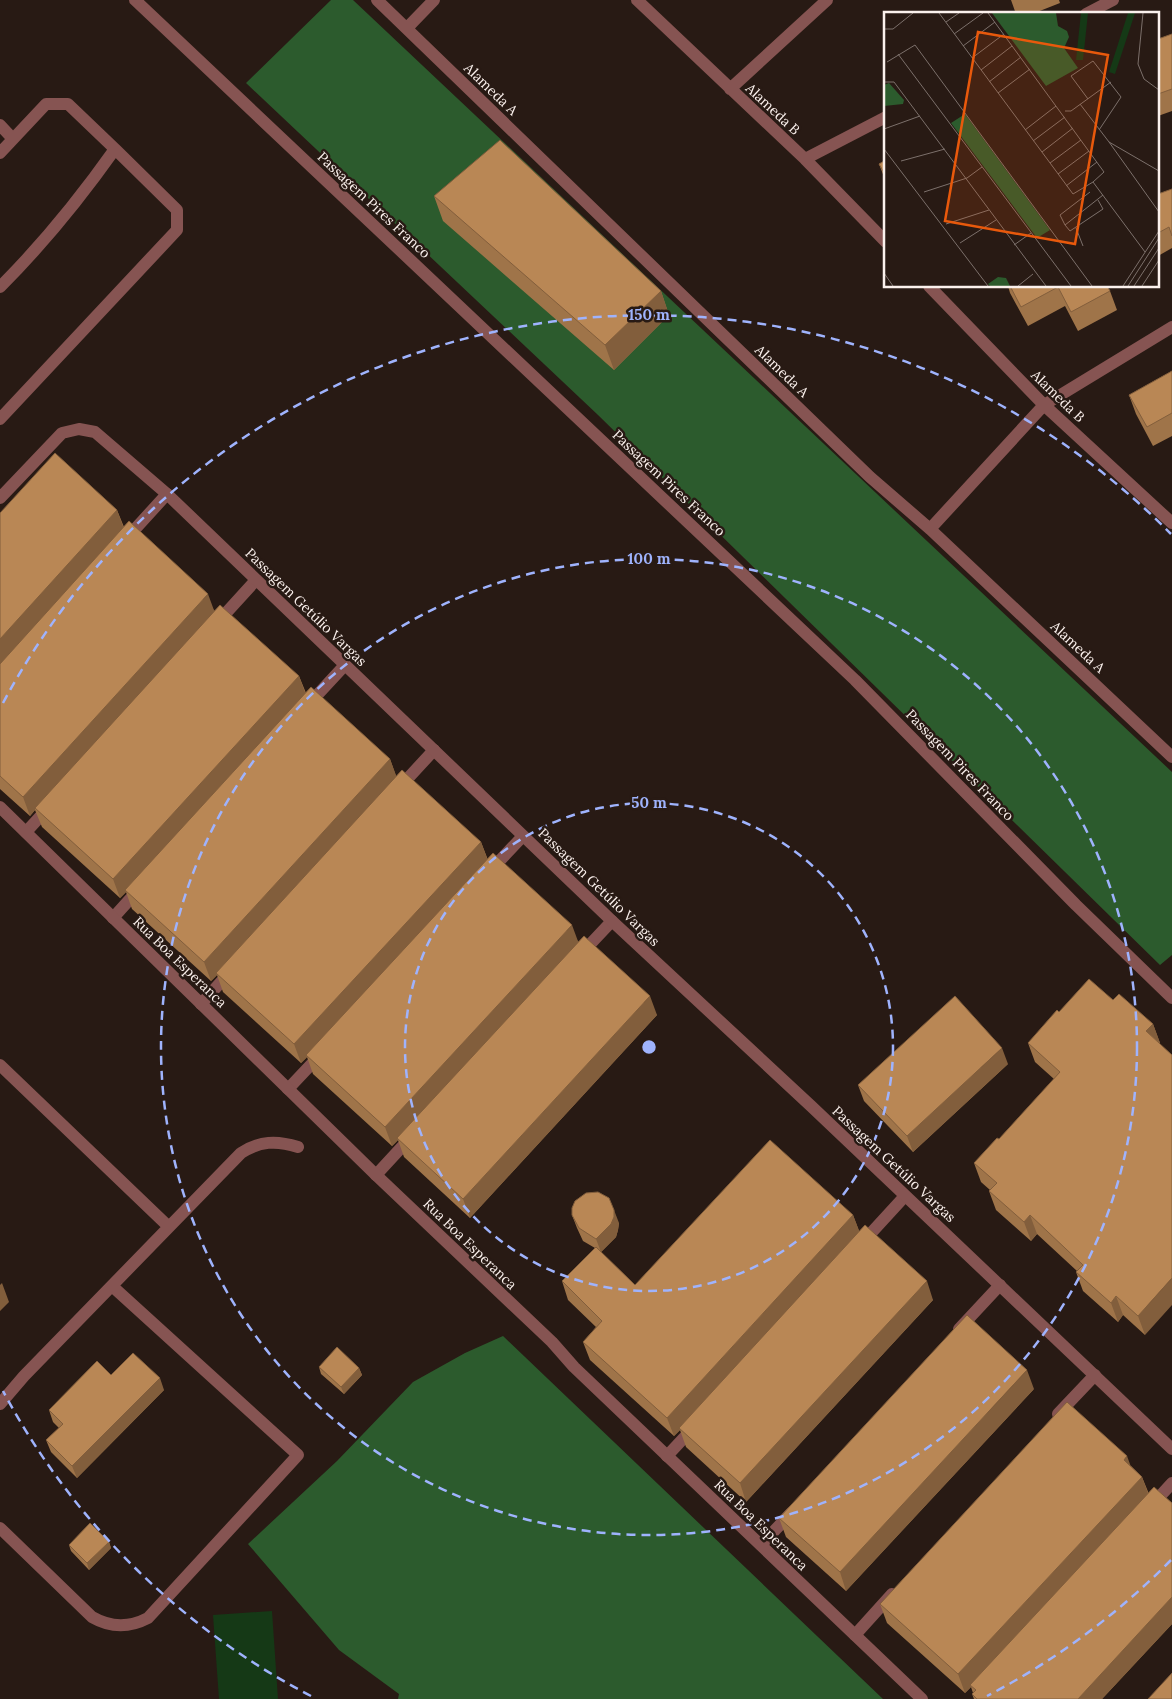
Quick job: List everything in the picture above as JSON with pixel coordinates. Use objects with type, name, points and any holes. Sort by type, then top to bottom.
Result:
[{"type":"street","name":"Passagem Pires Franco","points":[[136,0],[855,680],[1076,905],[1172,998]]},
{"type":"street","name":"Alameda A","points":[[377,0],[870,478],[930,529],[1172,757]]},
{"type":"street","points":[[407,28],[434,0]]},
{"type":"street","name":"Alameda B","points":[[637,0],[805,159],[884,240]]},
{"type":"street","points":[[730,89],[827,0]]},
{"type":"street","points":[[1090,12],[1113,0]]},
{"type":"street","points":[[0,153],[46,104],[68,104],[177,210],[178,230],[0,419]]},
{"type":"street","points":[[805,159],[884,118]]},
{"type":"street","points":[[0,124],[13,139]]},
{"type":"street","points":[[0,287],[16,272],[94,178],[115,149]]},
{"type":"street","name":"Alameda B","points":[[931,288],[1044,405],[1172,523]]},
{"type":"street","points":[[930,529],[1044,405],[1172,327]]},
{"type":"street","name":"Passagem Getúlio Vargas","points":[[0,498],[62,433],[79,429],[95,432],[167,494],[612,921],[1172,1449]]},
{"type":"street","points":[[120,546],[167,494]]},
{"type":"street","points":[[210,630],[256,580]]},
{"type":"street","points":[[299,715],[345,665]]},
{"type":"street","points":[[387,801],[434,750]]},
{"type":"street","points":[[26,832],[58,796]]},
{"type":"street","name":"Rua Boa Esperanca","points":[[0,807],[376,1175],[552,1342],[574,1367],[922,1699]]},
{"type":"street","points":[[483,879],[523,836]]},
{"type":"street","points":[[113,918],[146,882]]},
{"type":"street","points":[[571,964],[612,921]]},
{"type":"street","points":[[201,1004],[241,960]]},
{"type":"street","points":[[288,1089],[328,1046]]},
{"type":"street","points":[[0,1065],[169,1227]]},
{"type":"street","points":[[376,1175],[423,1124]]},
{"type":"street","points":[[0,1404],[31,1369],[241,1153],[267,1142],[283,1142],[298,1146]]},
{"type":"street","points":[[852,1254],[905,1196]]},
{"type":"street","points":[[953,1336],[1000,1285]]},
{"type":"street","points":[[0,1528],[92,1617],[112,1625],[136,1624],[148,1618],[298,1455],[112,1286]]},
{"type":"street","points":[[1048,1426],[1094,1375]]},
{"type":"street","points":[[667,1456],[700,1420]]},
{"type":"street","points":[[1138,1519],[1172,1483]]},
{"type":"street","points":[[761,1545],[800,1502]]},
{"type":"street","points":[[855,1634],[901,1584]]},
{"type":"green space","points":[[331,0],[353,0],[1172,772],[1172,955],[1160,965],[598,415],[246,83]]},
{"type":"green space","points":[[503,1336],[883,1699],[398,1699],[399,1694],[339,1650],[248,1544],[337,1461],[413,1382],[465,1353]]},
{"type":"green space","points":[[272,1611],[278,1699],[219,1699],[213,1615]]},
{"type":"building","points":[[1172,34],[1172,89],[1160,93],[1160,38]]},
{"type":"building","points":[[500,140],[661,291],[605,345],[434,196]]},
{"type":"building","points":[[884,161],[884,173],[879,164]]},
{"type":"building","points":[[1172,189],[1172,236],[1169,227],[1160,232],[1160,193]]},
{"type":"building","points":[[1011,288],[1056,288],[1021,307]]},
{"type":"building","points":[[1059,288],[1108,288],[1110,291],[1071,312]]},
{"type":"building","points":[[1172,371],[1172,413],[1147,427],[1129,395]]},
{"type":"building","points":[[55,453],[117,510],[0,639],[0,513]]},
{"type":"building","points":[[129,521],[208,594],[23,797],[0,776],[0,664]]},
{"type":"building","points":[[220,605],[299,676],[113,879],[35,808]]},
{"type":"building","points":[[311,687],[390,759],[204,962],[125,890]]},
{"type":"building","points":[[402,770],[481,842],[294,1044],[216,973]]},
{"type":"building","points":[[493,853],[572,925],[385,1127],[306,1055]]},
{"type":"building","points":[[584,936],[650,996],[463,1199],[397,1138]]},
{"type":"building","points":[[1089,979],[1113,1000],[1119,994],[1153,1024],[1146,1031],[1172,1055],[1172,1278],[1138,1316],[1116,1296],[1111,1303],[1076,1272],[1083,1265],[1030,1215],[1024,1222],[989,1191],[997,1183],[974,1163],[997,1138],[999,1139],[1060,1072],[1028,1043],[1057,1010],[1059,1012]]},
{"type":"building","points":[[955,996],[1002,1048],[907,1136],[858,1085]]},
{"type":"building","points":[[770,1140],[853,1215],[667,1418],[583,1342],[602,1321],[562,1281],[596,1247],[635,1285]]},
{"type":"building","points":[[598,1192],[609,1198],[614,1210],[614,1217],[611,1224],[596,1239],[579,1228],[572,1215],[572,1208],[575,1201],[586,1193]]},
{"type":"building","points":[[865,1225],[927,1281],[740,1483],[679,1428]]},
{"type":"building","points":[[967,1315],[1027,1370],[840,1572],[779,1518]]},
{"type":"building","points":[[337,1347],[359,1368],[341,1387],[319,1367]]},
{"type":"building","points":[[133,1353],[160,1378],[72,1466],[46,1440],[63,1424],[49,1410],[97,1361],[111,1375]]},
{"type":"building","points":[[1067,1402],[1127,1456],[1124,1460],[1142,1477],[958,1674],[880,1604]]},
{"type":"building","points":[[1154,1487],[1172,1503],[1172,1597],[1078,1699],[977,1699],[972,1694],[976,1690],[970,1685]]},
{"type":"building","points":[[90,1523],[109,1542],[87,1563],[69,1545]]},
{"type":"building","points":[[1172,1673],[1172,1699],[1148,1699]]}]
